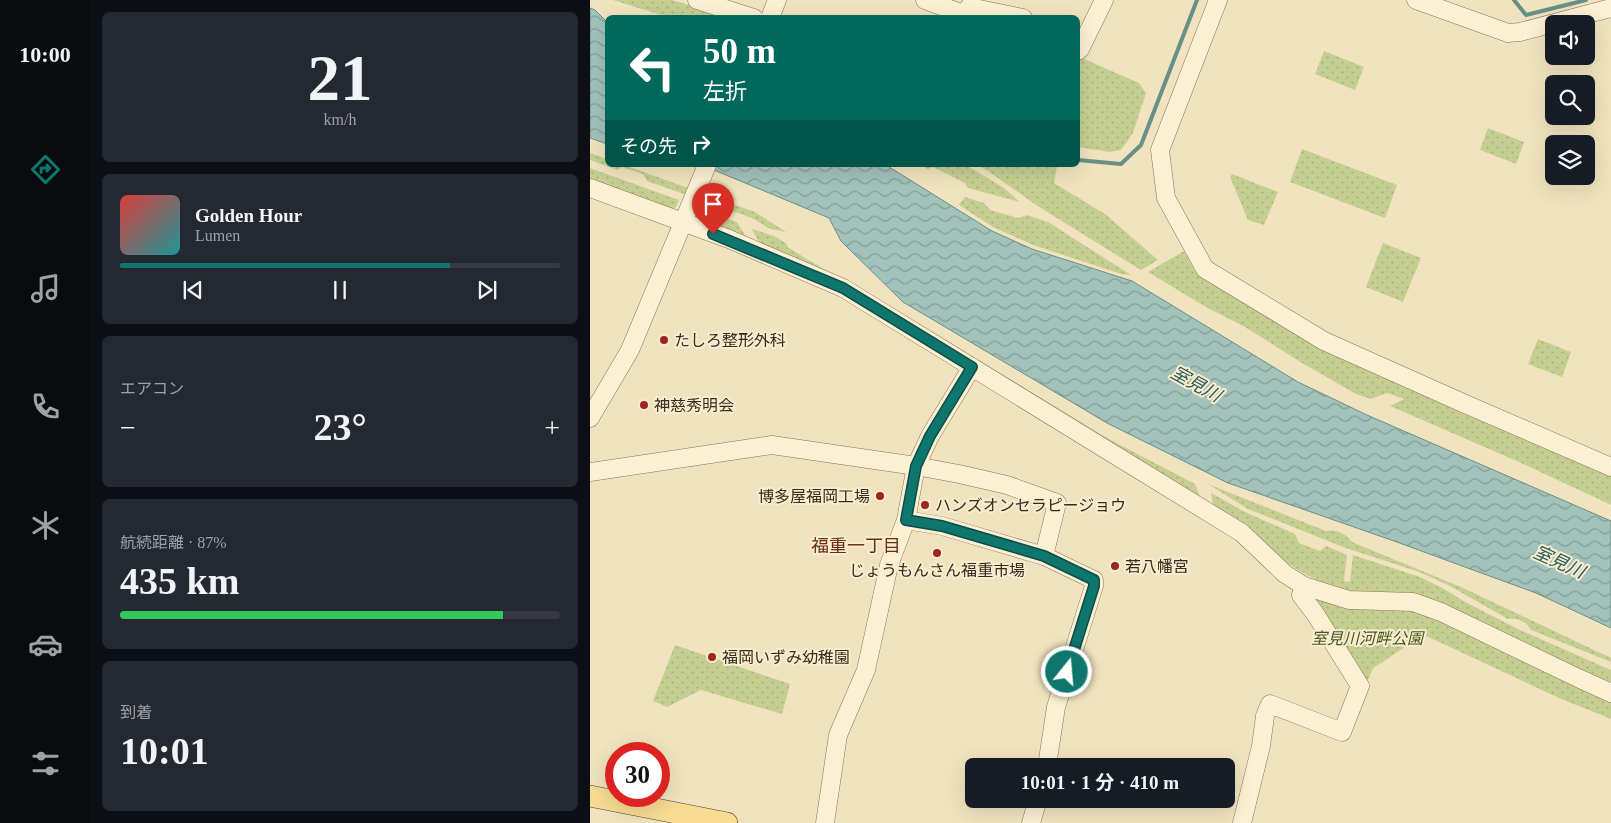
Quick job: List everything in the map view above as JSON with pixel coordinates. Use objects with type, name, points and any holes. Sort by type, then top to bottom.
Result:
[{"type":"main road","points":[[590,796],[727,823]]},
{"type":"street","points":[[698,0],[745,15]]},
{"type":"street","points":[[771,15],[777,0]]},
{"type":"street","points":[[925,0],[968,10],[1002,15]]},
{"type":"street","points":[[1080,49],[1104,0]]},
{"type":"street","points":[[1218,0],[1160,150],[1166,198],[1205,269],[1324,340],[1611,467]]},
{"type":"street","points":[[1416,0],[1508,33],[1520,32],[1611,8]]},
{"type":"street","points":[[590,418],[630,350],[706,167]]},
{"type":"street","points":[[590,188],[729,239],[843,288],[1242,533],[1285,574],[1304,586],[1349,600],[1413,602],[1441,612],[1611,693]]},
{"type":"street","points":[[825,823],[838,735],[866,670],[889,565],[906,520],[916,466],[930,436],[972,367]]},
{"type":"street","points":[[590,472],[772,445],[916,466],[1007,485],[1057,503],[1044,556]]},
{"type":"street","points":[[906,520],[942,526],[1044,556],[1094,580],[1094,586],[1056,707],[1048,758]]},
{"type":"street","points":[[1242,823],[1261,746],[1265,716],[1270,704],[1342,732],[1360,686],[1316,614],[1301,595],[1304,586]]},
{"type":"street","points":[[1031,823],[1035,808]]},
{"type":"green space","points":[[613,0],[672,0],[723,15],[661,15]]},
{"type":"green space","points":[[1324,51],[1364,67],[1355,90],[1315,74]]},
{"type":"green space","points":[[1082,58],[1139,83],[1146,93],[1133,133],[1121,150],[1109,152],[1080,147],[1080,60]]},
{"type":"green space","points":[[1488,128],[1524,142],[1516,164],[1480,150]]},
{"type":"green space","points":[[1302,149],[1397,185],[1385,218],[1290,182]]},
{"type":"green space","points":[[590,153],[605,158],[605,166],[590,160]]},
{"type":"green space","points":[[609,167],[622,167],[617,170]]},
{"type":"green space","points":[[622,167],[630,167],[755,212],[786,232],[770,229],[752,218],[647,181],[643,174]]},
{"type":"green space","points":[[933,167],[969,167],[1004,188],[1020,202],[968,188],[965,183]]},
{"type":"green space","points":[[981,167],[1057,167],[1054,183],[1105,214],[1158,260],[1141,270],[1039,207]]},
{"type":"green space","points":[[590,168],[679,200],[676,207],[671,211],[590,181]]},
{"type":"green space","points":[[1232,174],[1278,192],[1264,225],[1248,220],[1230,177]]},
{"type":"green space","points":[[965,197],[984,203],[990,210],[1018,218],[1027,215],[1048,222],[1131,275],[1121,274],[1033,245],[993,227],[959,205]]},
{"type":"green space","points":[[705,211],[737,222],[748,240],[707,225],[701,219]]},
{"type":"green space","points":[[752,229],[774,236],[787,244],[787,247],[854,287],[760,244]]},
{"type":"green space","points":[[1383,243],[1421,258],[1403,302],[1366,287]]},
{"type":"green space","points":[[1184,251],[1196,273],[1335,354],[1464,414],[1611,475],[1611,505],[1519,462],[1390,406],[1404,399],[1387,393],[1371,399],[1356,394],[1245,327],[1204,306],[1148,272]]},
{"type":"green space","points":[[883,307],[893,308],[1107,438],[1195,484],[1203,504]]},
{"type":"green space","points":[[1538,339],[1571,352],[1562,377],[1528,364]]},
{"type":"green space","points":[[1208,484],[1326,531],[1340,533],[1352,542],[1461,587],[1611,658],[1611,662],[1531,630],[1527,624],[1515,619],[1508,619],[1448,585],[1419,572],[1343,547],[1248,509]]},
{"type":"green space","points":[[1211,493],[1245,512],[1295,534],[1299,543],[1320,551],[1326,546],[1347,555],[1344,581],[1350,582],[1353,555],[1420,577],[1520,630],[1611,670],[1611,686],[1492,632],[1361,593],[1339,589],[1314,579],[1296,569],[1214,508]]},
{"type":"green space","name":"室見川河畔公園","points":[[1308,596],[1345,607],[1394,609],[1414,612],[1442,622],[1611,699],[1611,719],[1559,698],[1424,635],[1373,668],[1359,701]]},
{"type":"green space","points":[[675,645],[790,684],[782,714],[701,690],[667,707],[653,701]]},
{"type":"water","points":[[590,8],[595,10],[605,20],[605,143],[590,138]]},
{"type":"water","name":"室見川","points":[[707,167],[889,167],[992,231],[1032,249],[1132,281],[1298,382],[1367,415],[1611,521],[1611,628],[1536,593],[1228,483],[1107,423],[903,302],[841,241],[829,218]]},
{"type":"waterway","points":[[1080,160],[1121,164],[1141,145],[1197,0]]},
{"type":"waterway","points":[[1514,0],[1526,15],[1586,0]]},
{"type":"place","name":"たしろ整形外科","points":[[664,340]]},
{"type":"place","name":"神慈秀明会","points":[[644,405]]},
{"type":"place","name":"博多屋福岡工場","points":[[880,496]]},
{"type":"place","name":"ハンズオンセラピージョウ","points":[[925,505]]},
{"type":"place","name":"じょうもんさん福重市場","points":[[937,553]]},
{"type":"place","name":"若八幡宮","points":[[1115,566]]},
{"type":"place","name":"福岡いずみ幼稚園","points":[[712,657]]},
{"type":"district","name":"福重一丁目","points":[[856,546]]},
{"type":"route","points":[[713,234],[729,239],[843,288],[972,367],[930,436],[916,466],[906,520],[942,526],[1044,556],[1094,580],[1094,586],[1067,672]]}]
